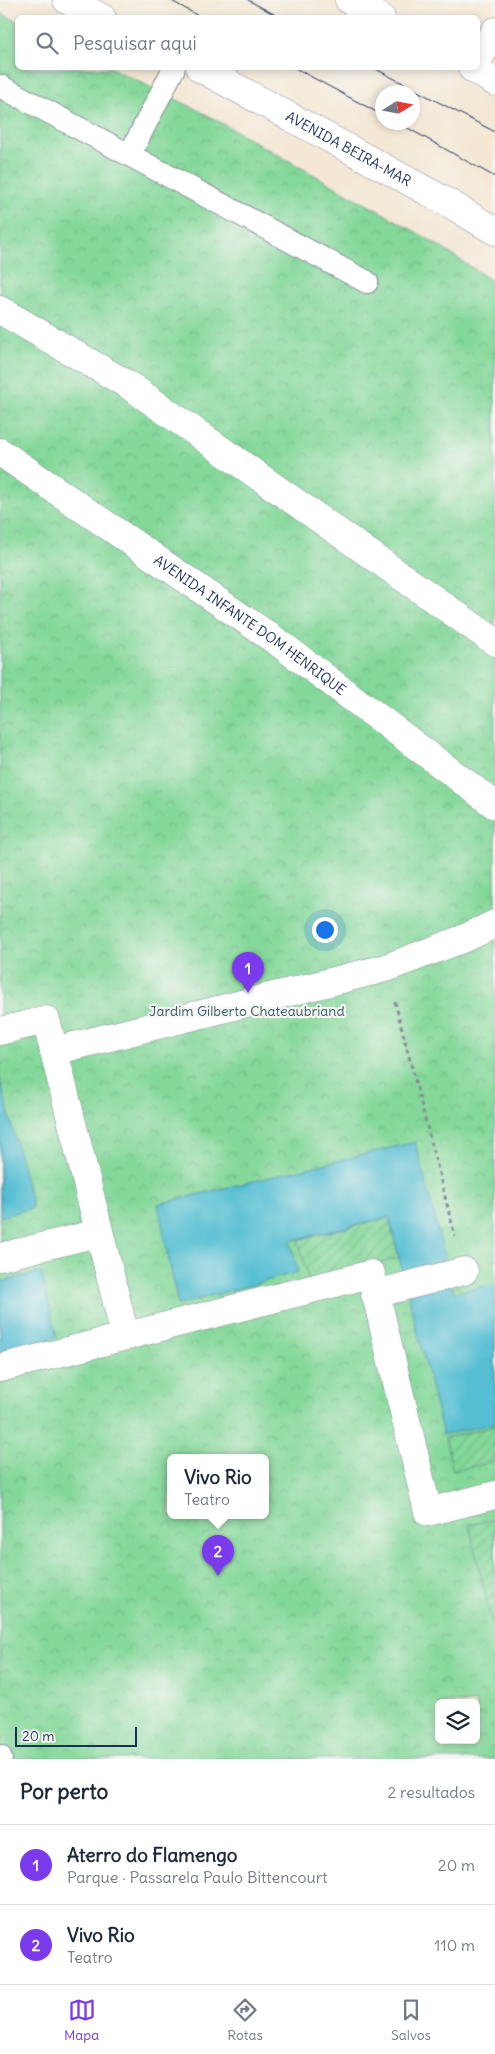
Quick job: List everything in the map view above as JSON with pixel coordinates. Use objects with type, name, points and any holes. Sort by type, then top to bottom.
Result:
[{"type":"main road","points":[[68,0],[96,15]]},
{"type":"main road","points":[[349,0],[376,15]]},
{"type":"main road","points":[[480,57],[495,31]]},
{"type":"main road","name":"AVENIDA BEIRA-MAR","points":[[204,70],[448,202],[495,231]]},
{"type":"main road","points":[[475,70],[495,82]]},
{"type":"main road","points":[[0,310],[130,386],[495,642]]},
{"type":"main road","name":"AVENIDA INFANTE DOM HENRIQUE","points":[[0,452],[279,643],[495,805]]},
{"type":"main road","points":[[54,1051],[386,968],[465,938],[495,924]]},
{"type":"main road","points":[[0,1031],[46,1020],[125,1336]]},
{"type":"main road","points":[[0,1257],[98,1234]]},
{"type":"main road","points":[[376,1294],[460,1272]]},
{"type":"main road","points":[[0,1368],[371,1274],[428,1512],[495,1495]]},
{"type":"lane","points":[[130,154],[173,70]]},
{"type":"lane","points":[[0,86],[368,282]]},
{"type":"path","points":[[386,968],[460,1272]]},
{"type":"green space","name":"Jardim Gilberto Chateaubriand","points":[[0,13],[15,20],[15,70],[115,70],[198,110],[425,237],[495,283],[495,1759],[0,1759]]},
{"type":"green space","points":[[389,1217],[399,1258],[309,1281],[298,1240]]},
{"type":"green space","points":[[495,1426],[495,1461],[453,1471],[445,1438]]},
{"type":"green space","points":[[495,1519],[495,1636],[469,1525]]},
{"type":"water","points":[[0,1080],[33,1208],[0,1217]]},
{"type":"water","points":[[415,1142],[454,1293],[495,1284],[495,1423],[443,1435],[389,1217],[290,1241],[298,1272],[178,1305],[158,1204]]},
{"type":"water","points":[[41,1272],[57,1337],[0,1351],[0,1282]]},
{"type":"tram line","points":[[170,0],[197,15]]},
{"type":"tram line","points":[[248,0],[276,15]]},
{"type":"tram line","points":[[299,70],[375,111]]},
{"type":"tram line","points":[[378,70],[495,132]]},
{"type":"tram line","points":[[411,130],[495,177]]},
{"type":"place","name":"Aterro do Flamengo","points":[[248,993]]},
{"type":"place","name":"Vivo Rio","points":[[218,1576]]}]
